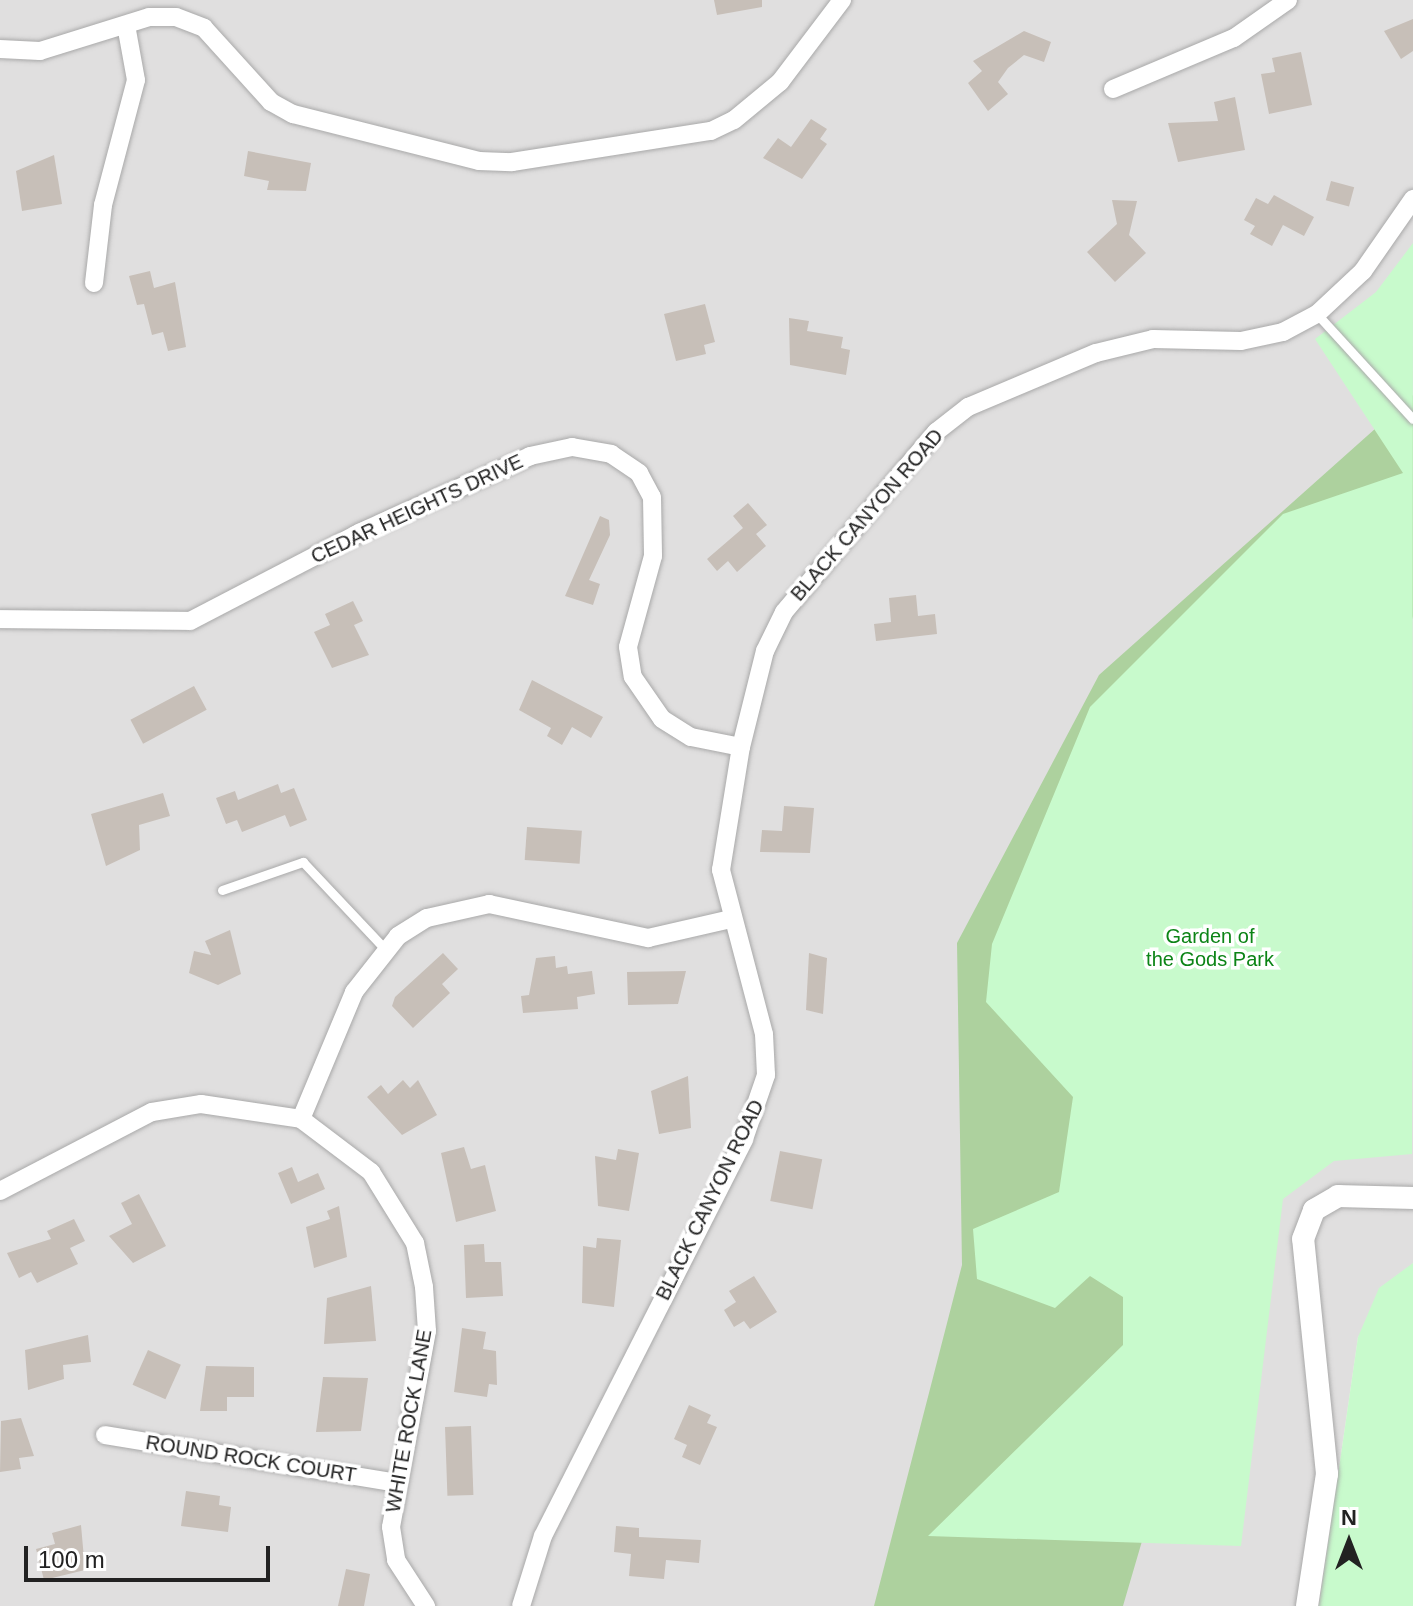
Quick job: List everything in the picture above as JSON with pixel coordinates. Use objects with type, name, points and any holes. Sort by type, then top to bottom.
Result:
[{"type":"street","points":[[0,49],[40,51],[126,25],[176,17],[204,28],[271,102],[293,114],[479,161],[512,162],[711,131],[734,120],[780,82],[842,0]]},
{"type":"street","points":[[1113,89],[1234,38],[1288,0]]},
{"type":"street","points":[[94,283],[103,205],[136,80],[126,25]]},
{"type":"street","name":"BLACK CANYON ROAD","points":[[521,1606],[543,1536],[758,1104],[764,1034],[731,919],[721,870],[741,747],[765,651],[804,580],[936,432],[968,407],[1096,353],[1153,339],[1241,341],[1317,314],[1363,271],[1413,199]]},
{"type":"street","name":"CEDAR HEIGHTS DRIVE","points":[[0,619],[190,621],[359,533],[530,456],[572,447],[611,454],[639,473],[652,497],[653,556],[628,647],[633,677],[662,719],[691,737],[741,747]]},
{"type":"street","points":[[301,1119],[354,992],[385,949],[427,918],[489,904],[648,938],[731,919]]},
{"type":"street","name":"WHITE ROCK LANE","points":[[0,1191],[152,1112],[201,1104],[301,1119],[371,1172],[415,1243],[427,1331],[397,1483],[396,1560],[426,1606]]},
{"type":"street","points":[[1307,1606],[1327,1474],[1303,1239],[1314,1210],[1338,1196],[1413,1198]]},
{"type":"street","name":"ROUND ROCK COURT","points":[[105,1435],[397,1483]]},
{"type":"lane","points":[[1317,314],[1413,419]]},
{"type":"lane","points":[[222,890],[303,862],[385,949]]},
{"type":"shaded area","points":[[0,0],[1413,0],[1413,1263],[1358,1337],[1319,1606],[0,1606]]},
{"type":"green space","name":"Garden of the Gods Park","points":[[1413,243],[1412,1154],[1334,1161],[1283,1199],[1241,1546],[928,1536],[1123,1345],[1123,1297],[1090,1276],[1055,1308],[977,1279],[973,1229],[1059,1192],[1073,1097],[986,1002],[992,944],[1090,707],[1283,514],[1403,473],[1315,339],[1376,292]]},
{"type":"green space","name":"Garden of the Gods Park","points":[[1413,395],[1413,616],[1123,1606],[874,1606],[962,1265],[957,943],[1099,675]]},
{"type":"green space","points":[[1413,1263],[1413,1606],[1319,1606],[1358,1337],[1379,1288]]},
{"type":"building","points":[[714,0],[762,0],[762,7],[717,15]]},
{"type":"building","points":[[1413,19],[1413,51],[1401,59],[1384,31]]},
{"type":"building","points":[[1024,31],[1051,42],[1044,62],[1024,55],[1008,68],[998,82],[1008,94],[988,111],[968,83],[982,71],[973,61]]},
{"type":"building","points":[[1301,52],[1312,105],[1269,114],[1261,74],[1275,72],[1272,58]]},
{"type":"building","points":[[1235,97],[1245,150],[1178,162],[1168,123],[1218,121],[1214,102]]},
{"type":"building","points":[[811,119],[827,129],[820,139],[827,144],[802,179],[763,158],[778,138],[791,147]]},
{"type":"building","points":[[248,151],[311,163],[306,191],[267,190],[269,181],[244,176]]},
{"type":"building","points":[[54,155],[62,204],[22,211],[16,171]]},
{"type":"building","points":[[1331,181],[1354,187],[1349,207],[1326,200]]},
{"type":"building","points":[[1274,195],[1314,217],[1304,236],[1283,225],[1272,246],[1250,234],[1255,226],[1244,220],[1256,198],[1268,204]]},
{"type":"building","points":[[1112,200],[1137,201],[1129,235],[1146,253],[1115,282],[1087,252],[1117,224]]},
{"type":"building","points":[[150,271],[154,288],[175,282],[186,347],[168,351],[163,332],[152,335],[144,304],[137,305],[129,276]]},
{"type":"building","points":[[705,304],[715,342],[704,345],[706,354],[676,361],[664,314]]},
{"type":"building","points":[[789,318],[809,321],[807,331],[843,337],[841,348],[850,350],[846,375],[790,365]]},
{"type":"building","points":[[748,503],[767,525],[756,534],[766,546],[737,572],[728,561],[717,571],[707,559],[743,528],[733,516]]},
{"type":"building","points":[[600,516],[609,520],[610,535],[589,580],[600,584],[593,605],[565,596]]},
{"type":"building","points":[[916,595],[918,616],[935,614],[937,634],[876,641],[874,624],[891,622],[889,598]]},
{"type":"building","points":[[353,601],[363,621],[354,625],[369,655],[332,668],[314,632],[330,625],[325,614]]},
{"type":"building","points":[[532,680],[603,717],[591,738],[572,727],[562,745],[547,736],[551,728],[519,710]]},
{"type":"building","points":[[194,686],[207,710],[143,744],[130,720]]},
{"type":"building","points":[[278,784],[281,793],[294,788],[307,820],[290,827],[285,815],[242,832],[237,820],[226,824],[216,798],[235,791],[238,800]]},
{"type":"building","points":[[163,793],[170,816],[139,825],[140,850],[106,866],[91,814]]},
{"type":"building","points":[[784,806],[814,808],[810,853],[760,852],[762,830],[782,831]]},
{"type":"building","points":[[527,827],[582,831],[580,864],[525,860]]},
{"type":"building","points":[[230,930],[241,974],[218,985],[189,973],[194,951],[211,955],[205,941]]},
{"type":"building","points":[[443,953],[458,969],[442,984],[450,993],[413,1028],[392,1006],[395,997]]},
{"type":"building","points":[[809,953],[827,958],[823,1014],[806,1010]]},
{"type":"building","points":[[555,956],[556,968],[567,966],[568,974],[592,971],[595,994],[577,997],[578,1009],[523,1013],[521,996],[529,995],[536,958]]},
{"type":"building","points":[[686,971],[678,1004],[628,1005],[627,972]]},
{"type":"building","points":[[688,1076],[691,1128],[659,1134],[651,1091]]},
{"type":"building","points":[[403,1080],[410,1088],[418,1080],[437,1115],[402,1135],[367,1097],[381,1085],[388,1094]]},
{"type":"building","points":[[464,1147],[471,1169],[485,1165],[496,1211],[456,1222],[441,1153]]},
{"type":"building","points":[[618,1149],[639,1153],[629,1211],[598,1206],[595,1156],[616,1160]]},
{"type":"building","points":[[780,1151],[822,1159],[812,1209],[770,1201]]},
{"type":"building","points":[[292,1167],[298,1182],[318,1173],[325,1189],[291,1204],[278,1173]]},
{"type":"building","points":[[139,1194],[166,1246],[133,1263],[109,1236],[132,1224],[121,1203]]},
{"type":"building","points":[[339,1206],[347,1257],[314,1268],[306,1227],[330,1219],[327,1211]]},
{"type":"building","points":[[74,1219],[85,1241],[70,1248],[78,1264],[37,1283],[31,1272],[19,1278],[7,1253],[51,1239],[47,1231]]},
{"type":"building","points":[[597,1238],[621,1240],[614,1307],[582,1303],[583,1246],[596,1248]]},
{"type":"building","points":[[484,1244],[485,1262],[501,1262],[503,1296],[466,1298],[464,1245]]},
{"type":"building","points":[[754,1276],[777,1312],[750,1329],[744,1321],[734,1327],[724,1310],[736,1302],[729,1291]]},
{"type":"building","points":[[371,1286],[376,1341],[324,1344],[327,1298]]},
{"type":"building","points":[[462,1328],[486,1332],[483,1349],[496,1351],[497,1385],[489,1384],[487,1397],[454,1392]]},
{"type":"building","points":[[88,1335],[91,1362],[63,1365],[64,1379],[28,1390],[25,1350]]},
{"type":"building","points":[[148,1350],[181,1365],[165,1399],[133,1385]]},
{"type":"building","points":[[206,1366],[254,1367],[254,1397],[227,1397],[227,1411],[200,1411]]},
{"type":"building","points":[[323,1377],[368,1378],[361,1431],[316,1432]]},
{"type":"building","points":[[689,1405],[711,1415],[707,1423],[717,1427],[700,1465],[682,1457],[687,1445],[674,1439]]},
{"type":"building","points":[[21,1418],[34,1456],[19,1458],[21,1469],[0,1472],[1,1421]]},
{"type":"building","points":[[471,1426],[473,1495],[447,1496],[445,1427]]},
{"type":"building","points":[[186,1491],[220,1496],[219,1505],[231,1507],[228,1532],[181,1526]]},
{"type":"building","points":[[81,1525],[85,1570],[44,1580],[36,1549],[55,1544],[52,1533]]},
{"type":"building","points":[[616,1526],[639,1528],[639,1537],[701,1540],[699,1563],[666,1560],[664,1579],[629,1576],[631,1554],[614,1552]]},
{"type":"building","points":[[346,1569],[370,1574],[364,1606],[338,1606]]}]
